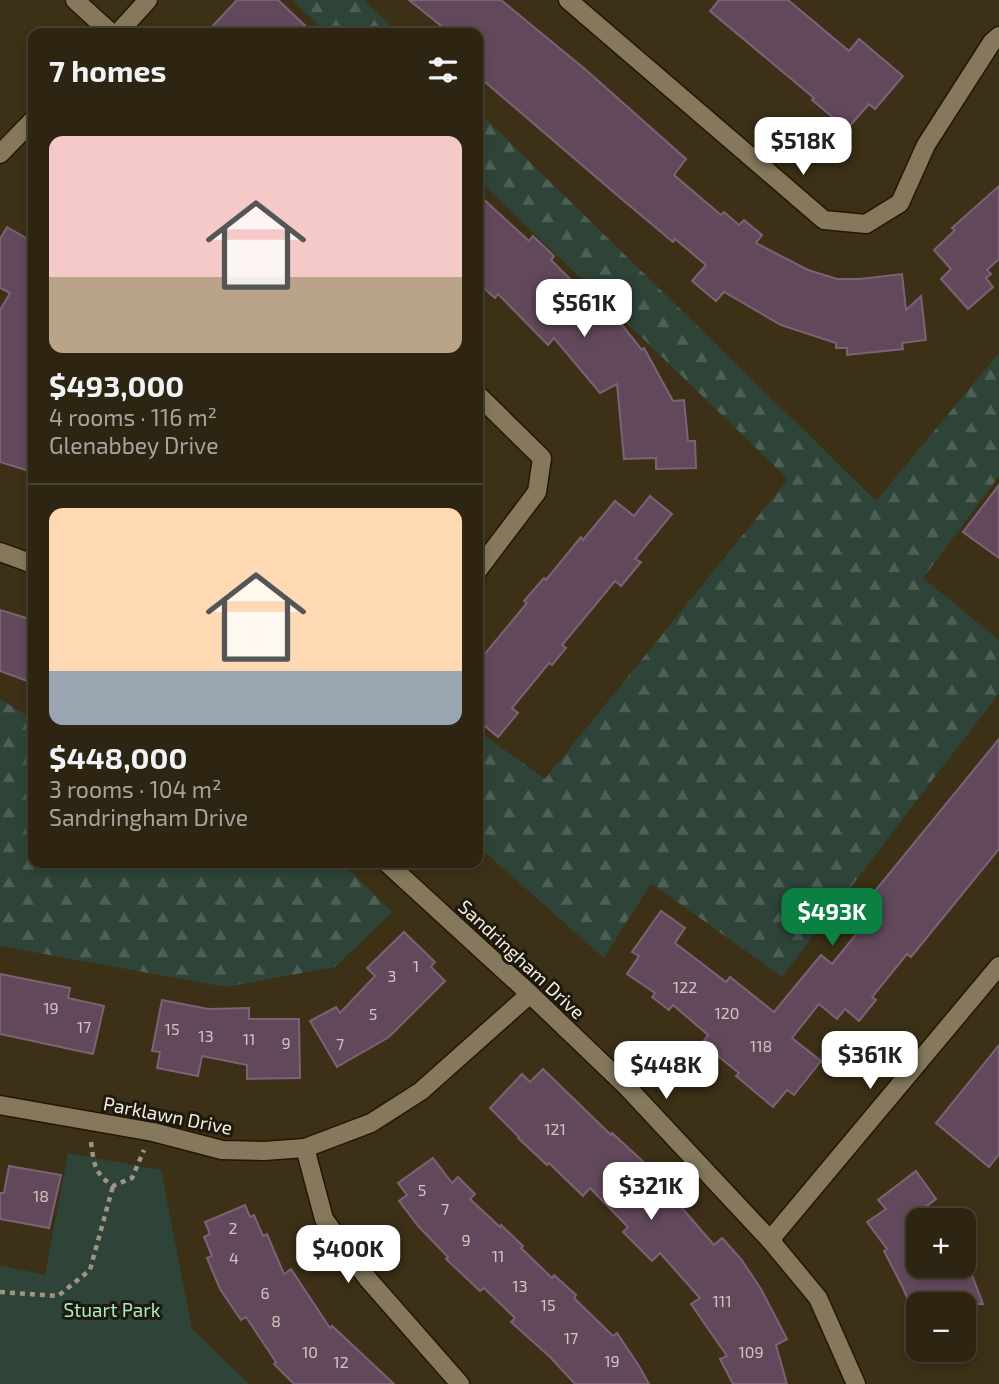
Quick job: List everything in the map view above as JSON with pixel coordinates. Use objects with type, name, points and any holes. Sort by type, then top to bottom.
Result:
[{"type":"street","points":[[75,0],[106,28]]},
{"type":"street","points":[[123,28],[148,0]]},
{"type":"street","points":[[568,0],[824,220],[866,224],[900,203],[926,145],[992,42],[999,36]]},
{"type":"street","points":[[0,154],[28,125]]},
{"type":"street","points":[[483,400],[542,458],[537,492],[483,563]]},
{"type":"street","points":[[0,552],[28,562]]},
{"type":"street","name":"Sandringham Drive","points":[[392,868],[626,1086],[770,1241],[818,1298],[856,1384]]},
{"type":"street","points":[[770,1241],[999,966]]},
{"type":"street","name":"Parklawn Drive","points":[[0,1105],[153,1132],[222,1150],[305,1148],[371,1123],[421,1091],[530,994]]},
{"type":"street","points":[[305,1148],[324,1219],[367,1278],[460,1384]]},
{"type":"path","points":[[89,1121],[93,1163],[101,1178],[113,1186]]},
{"type":"path","points":[[113,1186],[132,1178],[153,1132]]},
{"type":"path","points":[[0,1292],[58,1296],[90,1270],[113,1186]]},
{"type":"green space","points":[[292,0],[364,0],[393,28],[322,28]]},
{"type":"green space","points":[[483,116],[876,501],[999,353],[999,476],[923,578],[999,640],[999,693],[782,977],[651,883],[604,958],[483,850],[483,735],[545,779],[788,479],[483,184]]},
{"type":"green space","points":[[0,699],[28,716],[28,868],[347,868],[392,912],[335,967],[226,987],[0,946]]},
{"type":"green space","name":"Stuart Park","points":[[68,1153],[161,1170],[192,1329],[249,1384],[0,1384],[0,1265],[45,1275]]},
{"type":"building","points":[[237,0],[278,0],[308,28],[211,28]]},
{"type":"building","points":[[409,0],[501,0],[586,70],[686,159],[674,175],[721,215],[724,212],[739,225],[744,220],[762,235],[756,243],[808,270],[837,279],[902,274],[906,310],[921,296],[926,340],[902,343],[903,349],[847,355],[847,348],[836,348],[836,343],[781,325],[724,292],[716,301],[692,281],[706,265],[675,239],[673,242],[483,80],[483,28],[444,28]]},
{"type":"building","points":[[719,0],[788,0],[849,51],[859,39],[903,76],[875,109],[869,104],[847,129],[710,11]]},
{"type":"building","points":[[999,186],[999,259],[987,270],[991,274],[986,278],[993,287],[968,309],[941,279],[951,269],[934,250],[955,230],[952,228]]},
{"type":"building","points":[[483,199],[529,241],[533,236],[554,256],[551,260],[580,289],[583,286],[615,316],[642,350],[644,348],[673,401],[684,400],[688,441],[695,441],[696,468],[656,469],[656,458],[624,459],[617,384],[600,393],[554,338],[548,345],[498,294],[495,298],[483,287]]},
{"type":"building","points":[[7,227],[28,239],[28,471],[0,462],[0,310],[10,293],[0,288],[0,239]]},
{"type":"building","points":[[999,485],[999,558],[963,532]]},
{"type":"building","points":[[650,496],[672,514],[635,559],[641,562],[621,586],[615,581],[562,645],[566,648],[552,665],[549,663],[512,708],[518,713],[498,737],[483,724],[483,656],[527,603],[524,601],[544,578],[546,580],[581,537],[583,540],[615,501],[634,516]]},
{"type":"building","points":[[0,610],[28,618],[28,681],[0,671]]},
{"type":"building","points":[[999,739],[999,849],[911,957],[907,954],[872,997],[876,1000],[859,1021],[845,1009],[837,1019],[819,1004],[792,1038],[821,1061],[794,1095],[787,1090],[773,1107],[736,1076],[739,1073],[702,1043],[708,1035],[673,1005],[669,1010],[652,997],[655,993],[627,974],[639,956],[632,952],[661,911],[685,928],[675,943],[726,982],[730,977],[774,1012],[821,955],[832,964],[867,921],[857,913]]},
{"type":"building","points":[[404,932],[435,962],[431,967],[445,981],[389,1037],[337,1067],[310,1021],[336,1007],[340,1013],[375,976],[367,968]]},
{"type":"building","points":[[0,974],[70,988],[68,998],[104,1006],[93,1054],[0,1034]]},
{"type":"building","points":[[162,1000],[208,1009],[249,1008],[249,1019],[299,1019],[300,1078],[247,1079],[247,1065],[202,1056],[198,1076],[157,1068],[160,1052],[152,1051]]},
{"type":"building","points":[[999,1045],[999,1154],[989,1167],[936,1123]]},
{"type":"building","points":[[543,1069],[611,1135],[612,1133],[688,1203],[682,1208],[714,1245],[722,1238],[741,1259],[761,1289],[787,1339],[776,1345],[787,1384],[733,1384],[720,1359],[727,1356],[691,1304],[700,1298],[660,1253],[652,1261],[623,1232],[628,1227],[590,1188],[583,1196],[518,1138],[490,1108],[522,1074],[530,1082]]},
{"type":"building","points":[[433,1158],[452,1183],[458,1177],[475,1194],[470,1199],[523,1246],[521,1248],[552,1278],[554,1275],[576,1295],[574,1298],[613,1336],[617,1333],[649,1384],[575,1384],[511,1322],[515,1318],[484,1288],[480,1291],[446,1259],[448,1257],[399,1201],[407,1195],[398,1183]]},
{"type":"building","points":[[9,1166],[61,1175],[49,1228],[0,1219],[0,1193],[4,1193]]},
{"type":"building","points":[[916,1171],[936,1199],[924,1208],[906,1208],[906,1278],[973,1278],[983,1304],[976,1304],[976,1292],[906,1292],[906,1295],[884,1251],[887,1249],[867,1222],[886,1209],[878,1200]]},
{"type":"building","points":[[245,1205],[250,1217],[254,1215],[263,1236],[267,1234],[284,1274],[291,1269],[330,1328],[332,1326],[394,1384],[294,1384],[274,1364],[276,1362],[246,1317],[241,1320],[220,1289],[207,1258],[212,1256],[204,1237],[210,1234],[205,1222]]}]
